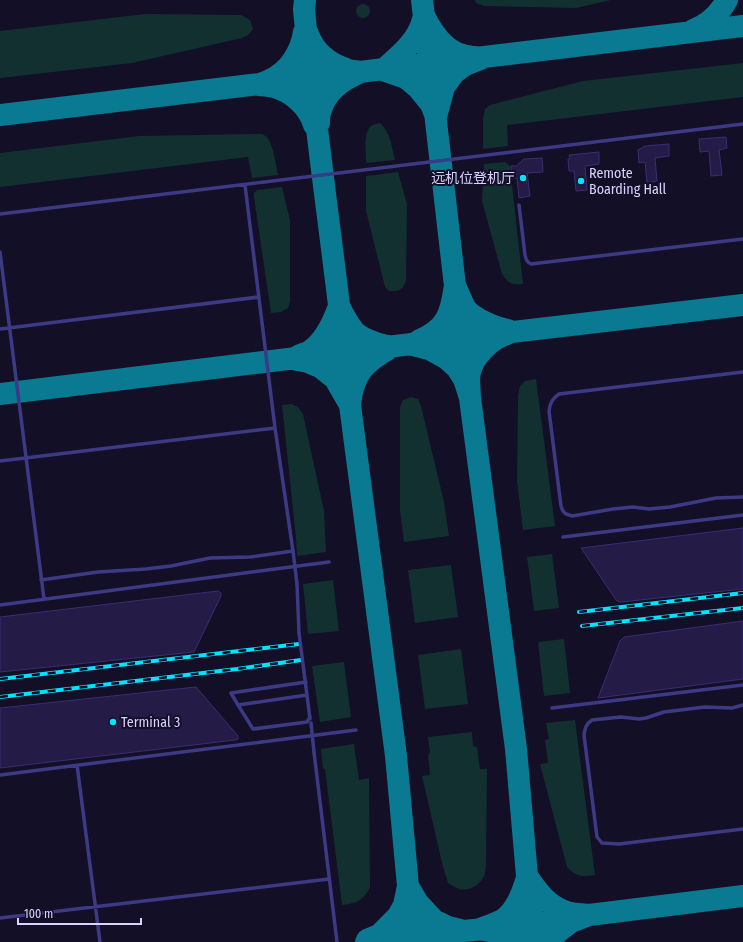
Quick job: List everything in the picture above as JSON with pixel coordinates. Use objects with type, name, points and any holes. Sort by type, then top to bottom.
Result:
[{"type":"lane","points":[[0,214],[743,124]]},
{"type":"lane","points":[[245,185],[275,428],[293,551],[297,584],[299,632],[337,942]]},
{"type":"lane","points":[[519,205],[526,260],[531,264],[743,239]]},
{"type":"lane","points":[[0,252],[44,599]]},
{"type":"lane","points":[[0,329],[259,297]]},
{"type":"lane","points":[[743,372],[559,394],[550,404],[549,411],[561,506],[562,511],[565,514],[572,516],[613,509],[649,509],[670,507],[716,498],[743,496]]},
{"type":"lane","points":[[0,461],[275,428]]},
{"type":"lane","points":[[563,537],[743,515]]},
{"type":"lane","points":[[41,580],[98,572],[172,566],[210,558],[250,557],[293,551]]},
{"type":"lane","points":[[0,604],[329,562]]},
{"type":"lane","points":[[306,682],[231,693],[253,729],[307,722],[310,717]]},
{"type":"lane","points":[[552,708],[743,685]]},
{"type":"lane","points":[[238,705],[307,695]]},
{"type":"lane","points":[[743,705],[732,708],[705,707],[664,712],[639,719],[621,717],[592,720],[585,727],[584,735],[597,836],[602,843],[619,844],[743,829]]},
{"type":"lane","points":[[0,775],[356,730]]},
{"type":"lane","points":[[77,765],[100,942]]},
{"type":"lane","points":[[0,918],[329,879]]},
{"type":"green space","points":[[475,0],[611,0],[576,8],[484,6],[476,3]]},
{"type":"green space","points":[[363,4],[368,6],[370,11],[368,16],[363,18],[358,16],[356,11],[358,6]]},
{"type":"green space","points":[[145,14],[241,15],[250,20],[253,29],[248,35],[242,38],[132,63],[0,78],[0,31]]},
{"type":"green space","points":[[743,63],[743,97],[507,125],[508,146],[483,149],[483,119],[485,109],[490,105],[583,81]]},
{"type":"green space","points":[[380,123],[386,130],[392,145],[395,160],[366,163],[368,129],[372,125]]},
{"type":"green space","points":[[263,134],[270,142],[274,153],[278,175],[252,178],[248,157],[0,187],[0,153],[139,136]]},
{"type":"green space","points":[[505,162],[510,166],[523,284],[511,283],[502,274],[482,201],[484,164]]},
{"type":"green space","points":[[398,172],[407,204],[406,281],[400,290],[389,291],[385,287],[366,211],[366,176]]},
{"type":"green space","points":[[282,187],[290,220],[290,301],[288,308],[281,312],[271,313],[254,193],[257,190]]},
{"type":"green space","points":[[536,379],[555,526],[523,530],[517,481],[518,396],[520,386],[525,381]]},
{"type":"green space","points":[[411,397],[418,399],[421,406],[444,502],[449,536],[404,542],[400,510],[400,407],[403,400]]},
{"type":"green space","points":[[292,404],[298,407],[303,414],[324,511],[326,552],[297,556],[282,405]]},
{"type":"green space","points":[[552,554],[559,608],[534,611],[527,557]]},
{"type":"green space","points":[[451,565],[458,617],[415,623],[408,570]]},
{"type":"green space","points":[[333,580],[339,631],[308,634],[303,584]]},
{"type":"green space","points":[[564,639],[570,693],[544,696],[538,642]]},
{"type":"green space","points":[[461,649],[468,704],[425,709],[418,655]]},
{"type":"green space","points":[[344,662],[351,717],[320,722],[312,666]]},
{"type":"green space","points":[[575,720],[595,875],[586,876],[580,876],[567,867],[540,764],[548,763],[545,740],[549,739],[546,723]]},
{"type":"green space","points":[[472,732],[473,746],[477,747],[480,769],[487,769],[486,866],[485,874],[481,881],[471,888],[463,890],[458,889],[448,883],[422,776],[430,775],[428,737]]},
{"type":"green space","points":[[354,744],[359,780],[369,778],[370,887],[365,895],[359,900],[351,904],[342,905],[325,769],[323,769],[321,749]]},
{"type":"building","name":"Remote Boarding Hall","points":[[726,137],[727,148],[719,150],[722,175],[711,176],[709,151],[700,152],[699,139]]},
{"type":"building","name":"Remote Boarding Hall","points":[[669,144],[669,156],[655,158],[657,181],[647,183],[645,162],[639,163],[638,150],[645,146]]},
{"type":"building","name":"Remote Boarding Hall","points":[[599,152],[599,164],[585,166],[587,190],[576,191],[574,171],[569,171],[569,155]]},
{"type":"building","name":"远机位登机厅","points":[[542,158],[543,172],[527,173],[530,196],[519,198],[517,178],[512,178],[511,166],[516,166],[524,159]]},
{"type":"building","points":[[743,528],[743,589],[621,602],[617,601],[581,548]]},
{"type":"building","points":[[218,591],[221,593],[221,596],[194,652],[0,672],[0,617]]},
{"type":"building","points":[[743,621],[743,679],[598,698],[620,641],[624,637]]},
{"type":"building","name":"Terminal 3","points":[[196,687],[238,736],[238,739],[0,768],[0,708]]},
{"type":"taxiway","points":[[305,0],[304,9],[320,157],[350,405],[396,756],[414,942]]},
{"type":"taxiway","points":[[422,0],[461,338],[516,749],[527,876],[535,942]]},
{"type":"taxiway","points":[[693,30],[712,18],[727,0]]},
{"type":"taxiway","points":[[424,15],[439,40],[450,49],[463,55],[483,58],[465,65],[454,73],[444,87],[436,117],[431,104],[418,88],[406,78],[383,70],[404,51],[413,40],[421,26],[424,15]]},
{"type":"taxiway","points":[[0,115],[743,26]]},
{"type":"taxiway","points":[[304,32],[297,54],[283,72],[258,85],[281,89],[293,96],[304,106],[312,118],[314,125]]},
{"type":"taxiway","points":[[308,34],[314,46],[322,56],[348,70],[361,72],[348,78],[331,91],[323,103],[319,123]]},
{"type":"taxiway","points":[[418,341],[435,331],[446,319],[452,304],[455,285],[466,309],[470,313],[497,327],[508,330]]},
{"type":"taxiway","points":[[0,394],[743,305]]},
{"type":"taxiway","points":[[298,356],[310,351],[320,342],[331,325],[339,306],[344,316],[357,334],[370,341],[388,346]]},
{"type":"taxiway","points":[[413,345],[429,349],[447,359],[457,368],[464,379],[470,398],[469,375],[475,360],[489,344],[507,334]]},
{"type":"taxiway","points":[[297,360],[308,362],[320,367],[335,379],[350,405],[354,385],[361,370],[373,359],[390,348]]},
{"type":"taxiway","points":[[527,876],[539,893],[554,906],[567,912],[589,915],[571,922],[558,932],[550,942]]},
{"type":"taxiway","points":[[518,942],[503,934],[480,929],[504,919],[509,915],[518,900],[527,878]]},
{"type":"taxiway","points":[[367,940],[379,935],[398,916],[404,905],[408,886],[418,903],[434,920],[448,927],[460,930]]},
{"type":"taxiway","points":[[366,942],[533,924],[589,915],[743,896]]},
{"type":"railway","points":[[579,612],[743,593]]},
{"type":"railway","points":[[582,626],[743,608]]},
{"type":"railway","points":[[0,679],[299,644]]},
{"type":"railway","points":[[0,697],[301,660]]},
{"type":"place","name":"远机位登机厅","points":[[523,178]]},
{"type":"place","name":"Remote Boarding Hall","points":[[581,181]]},
{"type":"place","name":"Terminal 3","points":[[113,722]]}]
